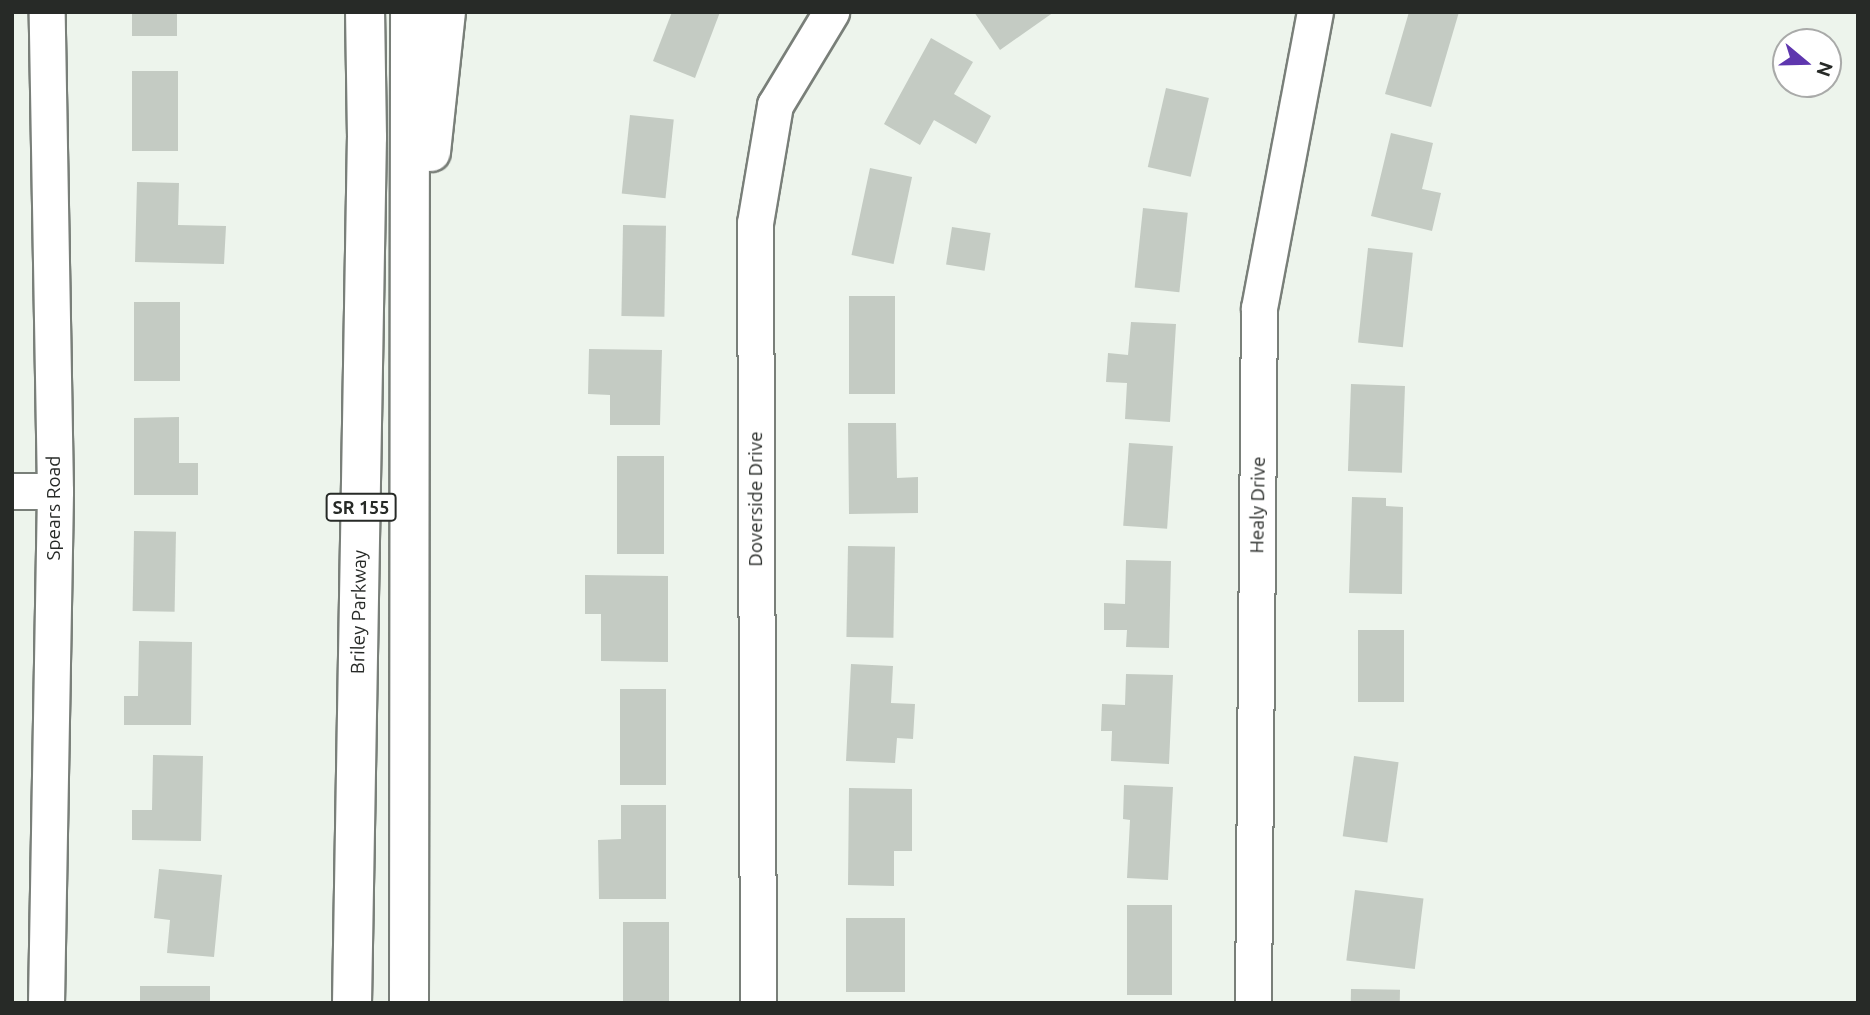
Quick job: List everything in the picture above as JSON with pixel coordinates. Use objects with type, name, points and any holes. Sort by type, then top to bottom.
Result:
[{"type":"highway","name":"Briley Parkway","points":[[352,1003],[367,151],[365,12]]},
{"type":"highway","name":"SR 155","points":[[410,12],[410,1003]]},
{"type":"highway","points":[[410,367],[446,12]]},
{"type":"street","name":"Spears Road","points":[[46,1003],[55,491],[47,12]]},
{"type":"street","name":"Doverside Drive","points":[[758,1003],[755,223],[775,105],[831,12]]},
{"type":"street","name":"Healy Drive","points":[[1253,1003],[1259,308],[1315,12]]},
{"type":"street","points":[[12,491],[55,491]]},
{"type":"building","points":[[132,12],[177,12],[177,36],[132,36]]},
{"type":"building","points":[[672,12],[720,12],[695,78],[653,61]]},
{"type":"building","points":[[974,12],[1054,12],[1000,50]]},
{"type":"building","points":[[1409,12],[1459,12],[1431,107],[1385,94]]},
{"type":"building","points":[[931,38],[973,62],[954,94],[991,116],[976,144],[934,120],[920,145],[884,124]]},
{"type":"building","points":[[132,71],[178,71],[178,151],[132,151]]},
{"type":"building","points":[[1166,88],[1209,98],[1191,177],[1148,167]]},
{"type":"building","points":[[630,115],[674,120],[666,198],[622,194]]},
{"type":"building","points":[[1391,133],[1433,143],[1422,189],[1441,193],[1432,231],[1371,216]]},
{"type":"building","points":[[870,168],[912,177],[894,264],[851,255]]},
{"type":"building","points":[[137,182],[179,183],[178,225],[226,226],[224,264],[135,262]]},
{"type":"building","points":[[1143,208],[1188,213],[1179,292],[1135,288]]},
{"type":"building","points":[[623,225],[666,226],[664,317],[621,316]]},
{"type":"building","points":[[952,227],[991,233],[985,271],[946,265]]},
{"type":"building","points":[[1368,248],[1413,253],[1403,347],[1358,342]]},
{"type":"building","points":[[849,296],[895,296],[895,394],[849,394]]},
{"type":"building","points":[[134,302],[180,302],[180,381],[134,381]]},
{"type":"building","points":[[1131,322],[1176,324],[1170,422],[1125,419],[1127,383],[1106,382],[1108,353],[1128,355]]},
{"type":"building","points":[[589,349],[662,350],[660,425],[610,425],[610,395],[588,394]]},
{"type":"building","points":[[1351,384],[1405,386],[1402,473],[1348,471]]},
{"type":"building","points":[[179,417],[179,463],[198,463],[198,495],[134,495],[134,418]]},
{"type":"building","points":[[848,423],[896,423],[897,478],[918,477],[918,513],[849,514]]},
{"type":"building","points":[[1129,443],[1173,446],[1167,529],[1123,526]]},
{"type":"building","points":[[617,456],[664,456],[664,554],[617,554]]},
{"type":"building","points":[[1352,497],[1386,498],[1386,506],[1403,507],[1402,594],[1349,593]]},
{"type":"building","points":[[134,531],[176,532],[175,612],[133,611]]},
{"type":"building","points":[[848,546],[895,547],[893,638],[846,637]]},
{"type":"building","points":[[1126,560],[1171,561],[1169,648],[1126,647],[1127,630],[1104,630],[1104,603],[1125,604]]},
{"type":"building","points":[[585,575],[668,576],[668,662],[601,661],[601,614],[585,614]]},
{"type":"building","points":[[1358,630],[1404,630],[1404,702],[1358,702]]},
{"type":"building","points":[[139,641],[192,642],[191,725],[124,725],[124,696],[138,696]]},
{"type":"building","points":[[851,664],[893,666],[891,703],[915,704],[913,739],[897,738],[895,763],[846,761]]},
{"type":"building","points":[[1126,674],[1173,675],[1169,764],[1111,761],[1112,731],[1101,731],[1102,704],[1125,705]]},
{"type":"building","points":[[620,689],[666,689],[666,785],[620,785]]},
{"type":"building","points":[[153,755],[203,756],[201,841],[132,840],[132,810],[152,810]]},
{"type":"building","points":[[1354,756],[1399,762],[1387,842],[1343,836]]},
{"type":"building","points":[[1124,785],[1173,787],[1168,880],[1127,878],[1130,820],[1123,819]]},
{"type":"building","points":[[849,788],[912,789],[912,851],[894,851],[894,886],[848,885]]},
{"type":"building","points":[[621,805],[666,805],[666,899],[599,899],[598,840],[621,839]]},
{"type":"building","points":[[159,869],[222,875],[214,957],[167,953],[170,920],[154,918]]},
{"type":"building","points":[[1355,890],[1423,898],[1415,969],[1346,960]]},
{"type":"building","points":[[1127,905],[1172,905],[1172,995],[1127,995]]},
{"type":"building","points":[[846,918],[905,918],[905,992],[846,992]]},
{"type":"building","points":[[623,922],[669,922],[669,1003],[623,1003]]},
{"type":"building","points":[[140,986],[210,986],[210,1003],[140,1003]]},
{"type":"building","points":[[1351,989],[1400,990],[1400,1003],[1351,1003]]}]
